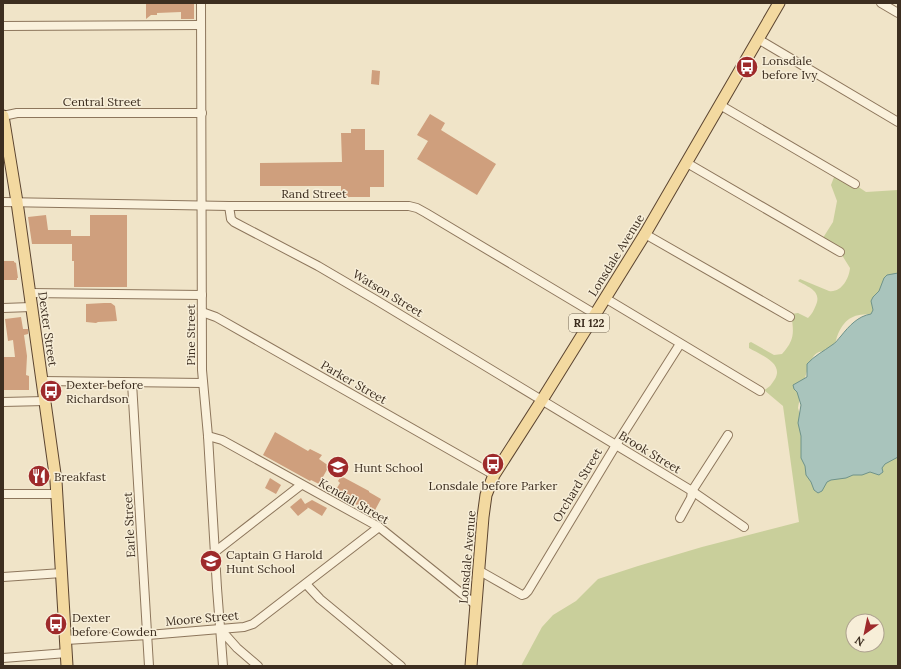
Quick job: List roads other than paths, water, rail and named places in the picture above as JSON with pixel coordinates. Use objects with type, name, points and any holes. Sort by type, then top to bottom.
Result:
[{"type":"main road","name":"Lonsdale Avenue","points":[[471,666],[483,516],[486,495],[494,475],[645,234],[779,3]]},
{"type":"main road","name":"Dexter Street","points":[[3,116],[45,401],[57,494],[68,666]]},
{"type":"street","name":"Pine Street","points":[[201,3],[203,383],[208,436],[223,666]]},
{"type":"street","points":[[881,3],[898,13]]},
{"type":"street","points":[[3,26],[201,25]]},
{"type":"street","points":[[758,39],[898,122]]},
{"type":"street","points":[[720,105],[855,184]]},
{"type":"street","name":"Central Street","points":[[3,116],[17,113],[202,113]]},
{"type":"street","points":[[687,163],[840,252]]},
{"type":"street","name":"Rand Street","points":[[3,202],[229,206],[399,206],[417,208],[595,314]]},
{"type":"street","name":"Watson Street","points":[[229,206],[231,219],[234,222],[318,266],[542,400]]},
{"type":"street","points":[[645,234],[790,317]]},
{"type":"street","points":[[29,293],[202,295]]},
{"type":"street","points":[[605,298],[760,391]]},
{"type":"street","points":[[3,308],[31,307]]},
{"type":"street","name":"Parker Street","points":[[202,312],[216,317],[494,475]]},
{"type":"street","name":"Orchard Street","points":[[478,570],[522,595],[525,594],[680,344]]},
{"type":"street","points":[[42,381],[203,383]]},
{"type":"street","name":"Earle Street","points":[[132,383],[149,666]]},
{"type":"street","name":"Brook Street","points":[[542,400],[692,491],[744,527]]},
{"type":"street","points":[[3,402],[45,401]]},
{"type":"street","points":[[680,518],[691,498],[692,491],[728,435]]},
{"type":"street","name":"Kendall Street","points":[[208,436],[222,440],[379,527],[476,605]]},
{"type":"street","points":[[216,551],[301,485]]},
{"type":"street","points":[[3,494],[57,494]]},
{"type":"street","name":"Moore Street","points":[[66,640],[221,630],[244,627],[253,624],[379,527]]},
{"type":"street","points":[[3,577],[62,573]]},
{"type":"street","points":[[306,584],[320,599],[401,666]]},
{"type":"street","points":[[221,630],[236,648],[258,666]]},
{"type":"street","points":[[3,658],[67,653]]},
{"type":"water","points":[[898,273],[898,457],[885,464],[882,468],[883,472],[879,475],[870,472],[862,475],[853,475],[846,478],[831,480],[827,482],[822,491],[818,493],[814,490],[806,475],[805,466],[801,458],[801,436],[798,423],[801,405],[793,385],[807,377],[807,364],[810,361],[835,343],[854,322],[866,315],[871,314],[873,310],[871,301],[879,291],[884,278],[887,275]]},
{"type":"place","name":"Lonsdale before Ivy","points":[[747,67]]},
{"type":"place","name":"Dexter before Richardson","points":[[51,391]]},
{"type":"place","name":"Lonsdale before Parker","points":[[493,464]]},
{"type":"place","name":"Hunt School","points":[[338,467]]},
{"type":"place","name":"Breakfast","points":[[39,476]]},
{"type":"place","name":"Captain G Harold Hunt School","points":[[211,561]]},
{"type":"place","name":"Dexter before Cowden","points":[[56,624]]}]
